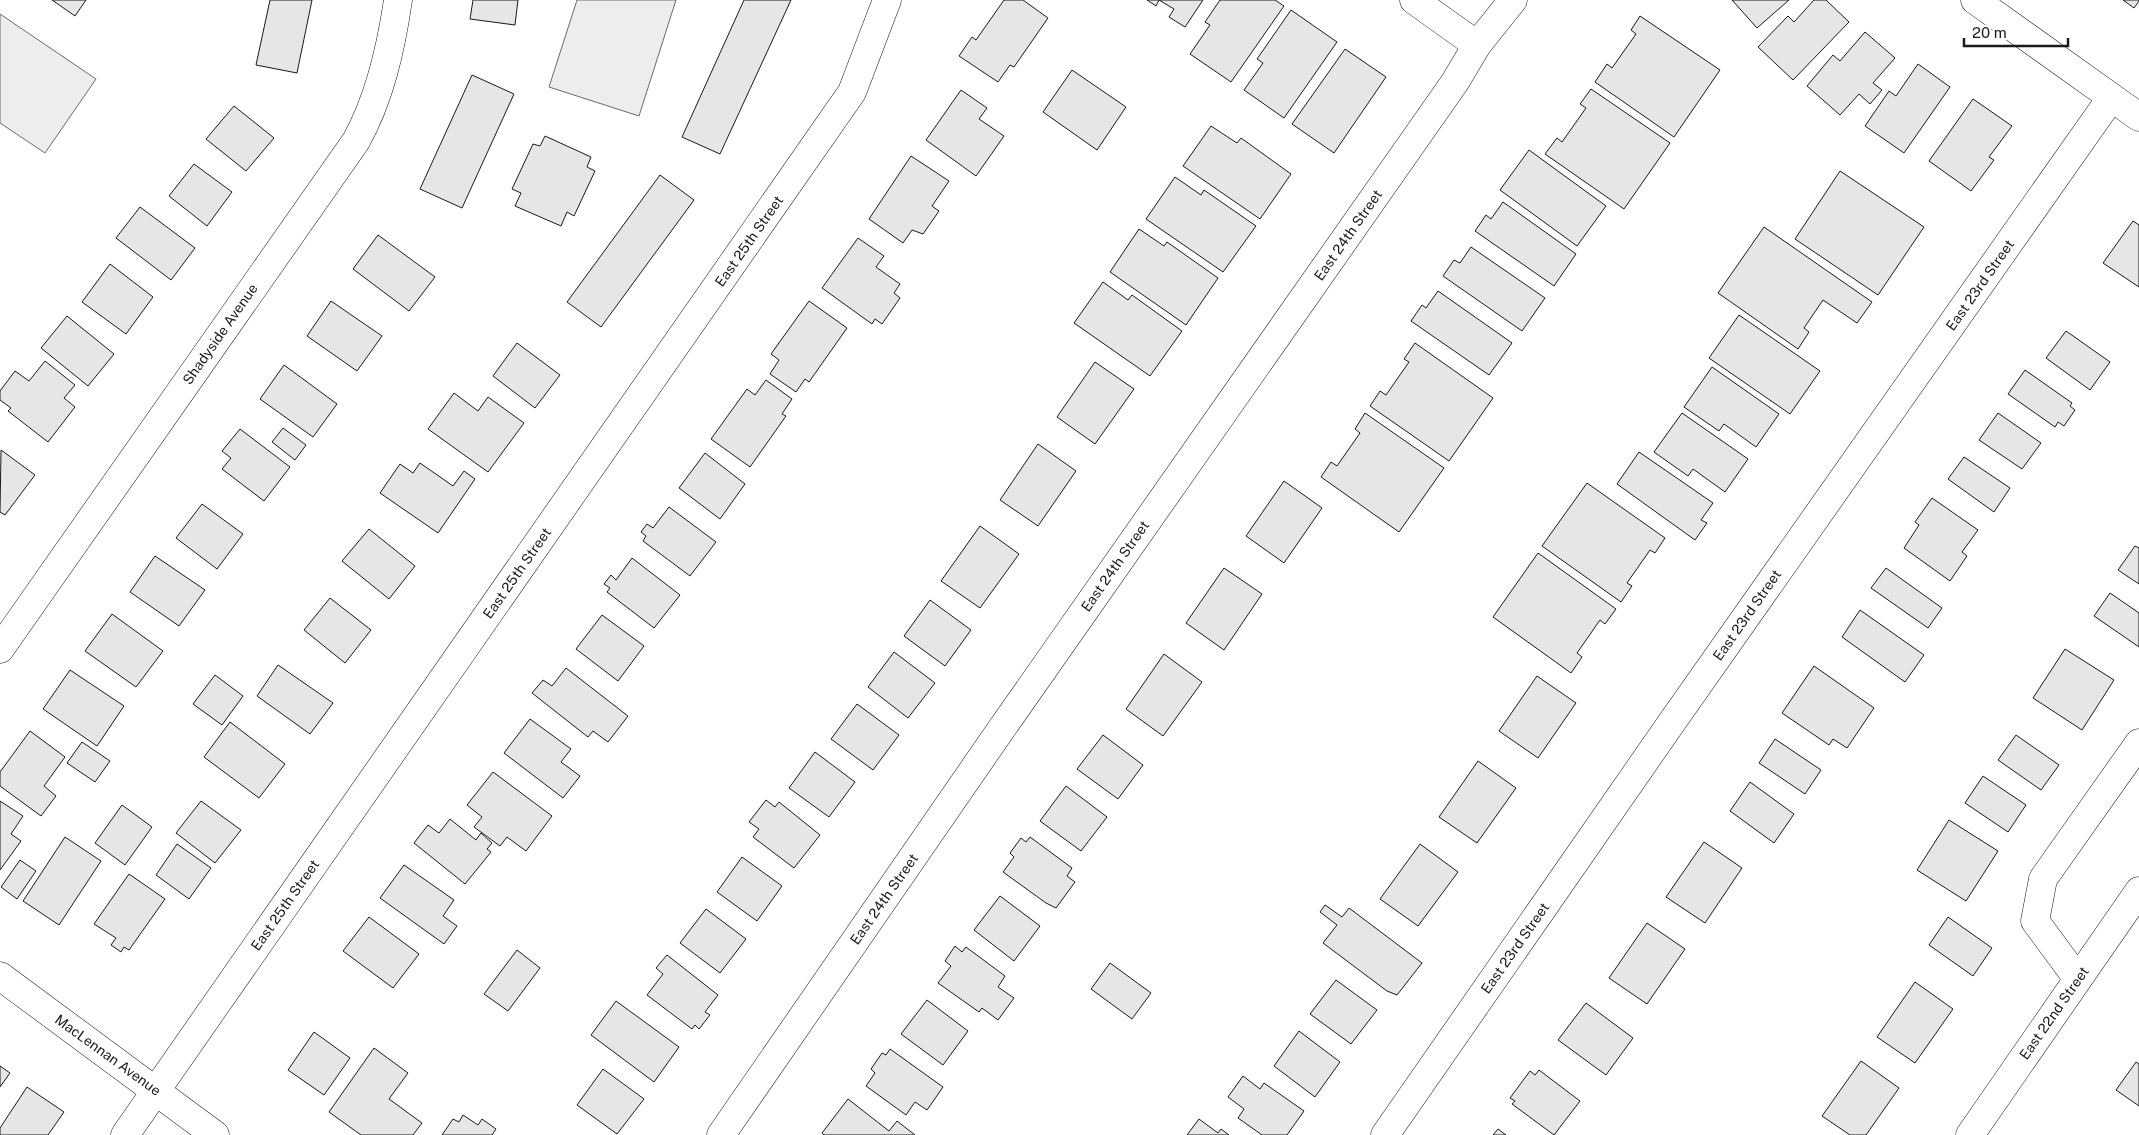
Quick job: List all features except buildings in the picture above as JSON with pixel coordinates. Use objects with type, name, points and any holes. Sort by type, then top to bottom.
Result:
[{"type":"street","name":"Shadyside Avenue","points":[[0,649],[356,141],[370,118],[394,27],[398,0]]},
{"type":"street","name":"East 25th Street","points":[[125,1135],[852,92],[887,0]]},
{"type":"street","points":[[1414,0],[1478,45]]},
{"type":"street","name":"East 24th Street","points":[[721,1135],[1006,723],[1455,82],[1478,45],[1513,0]]},
{"type":"street","points":[[1975,0],[2139,117]]},
{"type":"street","name":"East 23rd Street","points":[[1385,1135],[1672,722],[2111,98]]},
{"type":"street","points":[[2077,978],[2036,921],[2043,879],[2139,743]]},
{"type":"street","name":"East 22nd Street","points":[[1970,1135],[2139,891]]},
{"type":"street","name":"MacLennan Avenue","points":[[0,976],[215,1135]]},
{"type":"shaded area","points":[[577,0],[676,0],[639,116],[549,87]]},
{"type":"shaded area","points":[[0,14],[96,79],[45,153],[0,123]]}]
